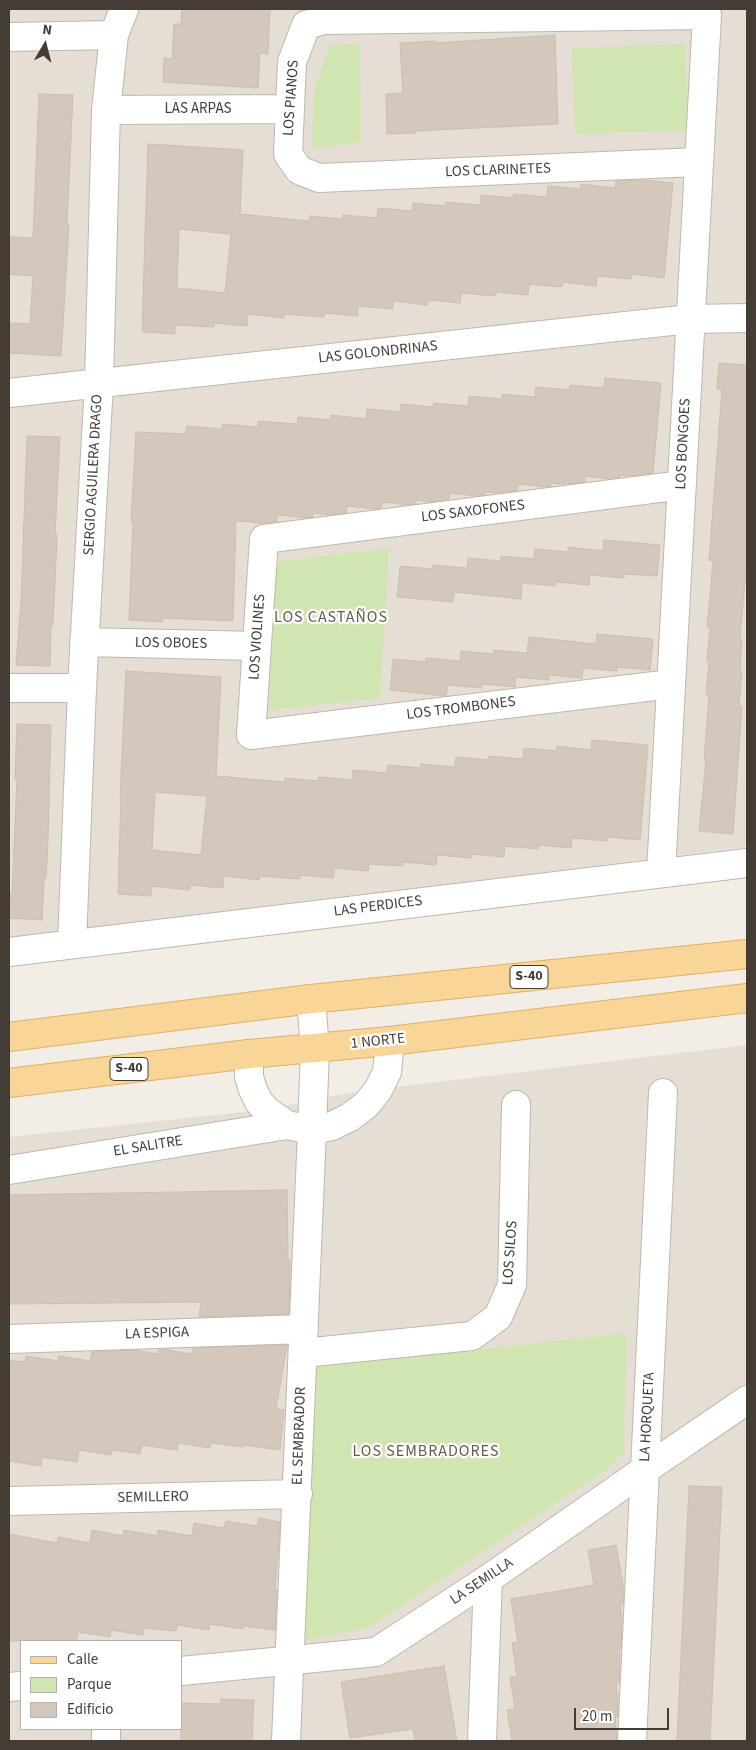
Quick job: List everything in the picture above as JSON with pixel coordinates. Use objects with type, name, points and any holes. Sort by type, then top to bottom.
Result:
[{"type":"main road","name":"S-40","points":[[9,1037],[311,1000],[747,954]]},
{"type":"main road","name":"1 NORTE","points":[[9,1083],[249,1054],[390,1041],[747,998]]},
{"type":"street","name":"SERGIO AGUILERA DRAGO","points":[[72,944],[84,642],[99,383],[106,110],[114,35],[124,9]]},
{"type":"street","name":"LOS BONGOES","points":[[306,25],[324,20],[707,15],[661,873]]},
{"type":"street","name":"LOS PIANOS","points":[[299,170],[288,154],[292,62],[306,25]]},
{"type":"street","points":[[9,37],[114,35]]},
{"type":"street","name":"LAS ARPAS","points":[[106,110],[290,109]]},
{"type":"street","name":"LOS CLARINETES","points":[[299,170],[319,178],[698,162]]},
{"type":"street","name":"LAS GOLONDRINAS","points":[[9,393],[690,319],[747,318]]},
{"type":"street","name":"LOS SAXOFONES","points":[[264,539],[682,486]]},
{"type":"street","name":"LOS VIOLINES","points":[[251,735],[264,539]]},
{"type":"street","name":"LOS OBOES","points":[[84,642],[257,646]]},
{"type":"street","name":"LOS TROMBONES","points":[[251,735],[671,684]]},
{"type":"street","points":[[9,688],[82,688]]},
{"type":"street","name":"LAS PERDICES","points":[[9,952],[747,863]]},
{"type":"street","name":"EL SEMBRADOR","points":[[286,1741],[304,1341],[300,1128],[315,1049],[311,1000]]},
{"type":"street","points":[[249,1054],[249,1077],[253,1090],[259,1102],[267,1111],[300,1128],[332,1126],[350,1118],[366,1105],[378,1090],[387,1072],[390,1041]]},
{"type":"street","name":"LA HORQUETA","points":[[632,1741],[664,1093]]},
{"type":"street","name":"LOS SILOS","points":[[304,1341],[472,1336],[498,1317],[512,1286],[516,1105]]},
{"type":"street","name":"EL SALITRE","points":[[9,1170],[300,1128]]},
{"type":"street","name":"LA ESPIGA","points":[[9,1339],[304,1341]]},
{"type":"street","name":"LA SEMILLA","points":[[182,1671],[376,1652],[488,1579],[747,1400]]},
{"type":"street","name":"SEMILLERO","points":[[9,1501],[298,1494]]},
{"type":"street","points":[[482,1741],[488,1579]]},
{"type":"shaded area","points":[[9,9],[747,9],[747,847],[9,939]]},
{"type":"shaded area","points":[[747,1045],[747,1741],[9,1741],[9,1137],[262,1110],[354,1092]]},
{"type":"green space","points":[[360,43],[361,142],[312,149],[314,91],[329,46]]},
{"type":"green space","points":[[685,44],[688,130],[575,134],[572,48]]},
{"type":"green space","points":[[389,548],[380,698],[269,710],[276,562]]},
{"type":"green space","points":[[627,1333],[624,1451],[610,1467],[369,1627],[307,1640],[304,1635],[310,1368]]},
{"type":"building","points":[[182,9],[270,9],[268,54],[260,53],[258,88],[163,82],[164,58],[172,59],[174,24],[181,24]]},
{"type":"building","points":[[555,35],[558,124],[387,134],[386,94],[403,93],[400,43],[436,41],[436,43]]},
{"type":"building","points":[[39,94],[73,95],[67,225],[69,225],[61,356],[9,353],[9,323],[30,324],[33,276],[9,274],[9,237],[33,238]]},
{"type":"building","points":[[148,144],[243,150],[240,214],[309,221],[310,216],[342,219],[343,215],[377,218],[378,208],[412,211],[413,203],[445,206],[446,202],[480,205],[481,195],[513,198],[514,194],[547,197],[548,186],[581,189],[581,184],[615,188],[616,181],[642,180],[673,183],[664,278],[631,274],[631,279],[597,276],[596,286],[563,282],[562,287],[529,284],[528,295],[496,292],[496,296],[461,293],[460,303],[428,300],[427,305],[393,301],[393,309],[358,306],[358,316],[325,313],[324,317],[284,314],[284,318],[248,314],[247,326],[214,323],[214,327],[175,325],[175,334],[142,332]],"holes":[[[179,229],[231,234],[225,293],[177,288]]]},
{"type":"building","points":[[719,363],[747,365],[747,557],[740,638],[742,639],[740,671],[742,671],[739,706],[742,706],[733,834],[699,831],[706,761],[704,761],[709,695],[706,694],[710,627],[707,627],[713,561],[709,560],[722,389],[717,389]]},
{"type":"building","points":[[605,378],[661,383],[653,473],[630,476],[620,475],[620,477],[610,479],[585,476],[585,482],[551,483],[551,486],[546,487],[518,484],[517,491],[485,492],[484,495],[476,496],[450,493],[449,499],[431,502],[416,500],[416,504],[409,505],[382,502],[381,508],[375,509],[347,506],[346,513],[330,515],[313,513],[313,517],[308,518],[277,515],[277,522],[236,521],[233,621],[163,618],[162,622],[129,620],[133,522],[131,522],[136,432],[186,434],[187,426],[222,429],[223,424],[258,427],[258,421],[297,424],[298,417],[331,420],[331,415],[366,419],[367,409],[400,412],[401,404],[433,407],[434,403],[468,406],[469,396],[502,399],[502,394],[535,397],[536,387],[569,390],[570,385],[604,388]]},
{"type":"building","points":[[27,436],[60,437],[50,666],[16,665],[21,603]]},
{"type":"building","points":[[604,540],[660,545],[657,576],[624,574],[624,578],[590,575],[589,585],[556,582],[555,586],[522,583],[521,599],[454,592],[453,602],[397,597],[400,566],[432,569],[433,565],[467,568],[468,558],[501,561],[501,556],[534,559],[535,549],[568,552],[568,547],[603,551]]},
{"type":"building","points":[[597,634],[653,639],[650,670],[617,667],[617,671],[583,668],[582,678],[549,675],[549,680],[516,677],[515,687],[482,684],[481,688],[448,685],[446,696],[390,690],[393,659],[426,662],[426,658],[460,661],[461,651],[494,654],[494,650],[527,653],[529,637],[596,644]]},
{"type":"building","points":[[126,671],[221,677],[216,776],[285,782],[285,778],[318,781],[319,777],[352,780],[353,770],[387,773],[388,765],[421,768],[421,764],[455,767],[456,757],[489,760],[489,756],[523,759],[524,748],[556,751],[557,746],[591,750],[592,740],[648,745],[640,840],[607,837],[607,841],[572,838],[571,848],[539,845],[538,849],[505,846],[504,857],[471,854],[471,858],[437,855],[436,865],[403,862],[403,866],[369,864],[368,871],[334,868],[333,878],[300,875],[300,879],[260,876],[259,880],[224,876],[223,888],[190,885],[190,890],[151,886],[151,896],[118,894],[120,796]],"holes":[[[155,792],[207,796],[201,855],[152,850]]]},
{"type":"building","points":[[17,724],[51,725],[48,839],[42,920],[9,918],[10,894],[12,894],[17,779],[15,779]]},
{"type":"building","points":[[287,1190],[288,1260],[290,1260],[289,1314],[199,1317],[201,1302],[9,1304],[9,1195]]},
{"type":"building","points":[[287,1345],[276,1409],[284,1410],[280,1450],[211,1443],[210,1448],[178,1443],[177,1450],[142,1445],[140,1454],[112,1450],[111,1455],[79,1450],[77,1462],[42,1457],[41,1466],[9,1461],[9,1360],[25,1362],[26,1356],[58,1361],[59,1356],[90,1361],[92,1352],[134,1350],[158,1354],[159,1350],[162,1349],[192,1354],[193,1348]]},
{"type":"building","points":[[689,1486],[722,1487],[710,1741],[677,1741]]},
{"type":"building","points":[[259,1518],[280,1522],[275,1590],[277,1590],[275,1630],[243,1626],[243,1629],[210,1624],[209,1630],[177,1625],[176,1631],[144,1628],[143,1635],[111,1630],[110,1637],[78,1632],[76,1640],[9,1641],[9,1534],[57,1543],[58,1537],[90,1543],[92,1530],[123,1536],[124,1530],[157,1536],[158,1530],[192,1536],[194,1523],[224,1528],[226,1521],[257,1526]]},
{"type":"building","points":[[616,1545],[624,1590],[623,1604],[620,1605],[622,1620],[621,1649],[619,1649],[619,1683],[616,1684],[618,1696],[618,1717],[615,1717],[617,1741],[512,1741],[507,1710],[515,1709],[510,1677],[517,1676],[512,1643],[518,1642],[511,1599],[594,1585],[588,1550]]},
{"type":"building","points":[[444,1666],[457,1741],[415,1741],[413,1729],[350,1738],[341,1682]]},
{"type":"building","points":[[221,1699],[254,1700],[252,1741],[181,1741],[182,1703],[221,1704]]},
{"type":"district","name":"LOS CASTAÑOS","points":[[331,618]]},
{"type":"district","name":"LOS SEMBRADORES","points":[[426,1452]]}]
